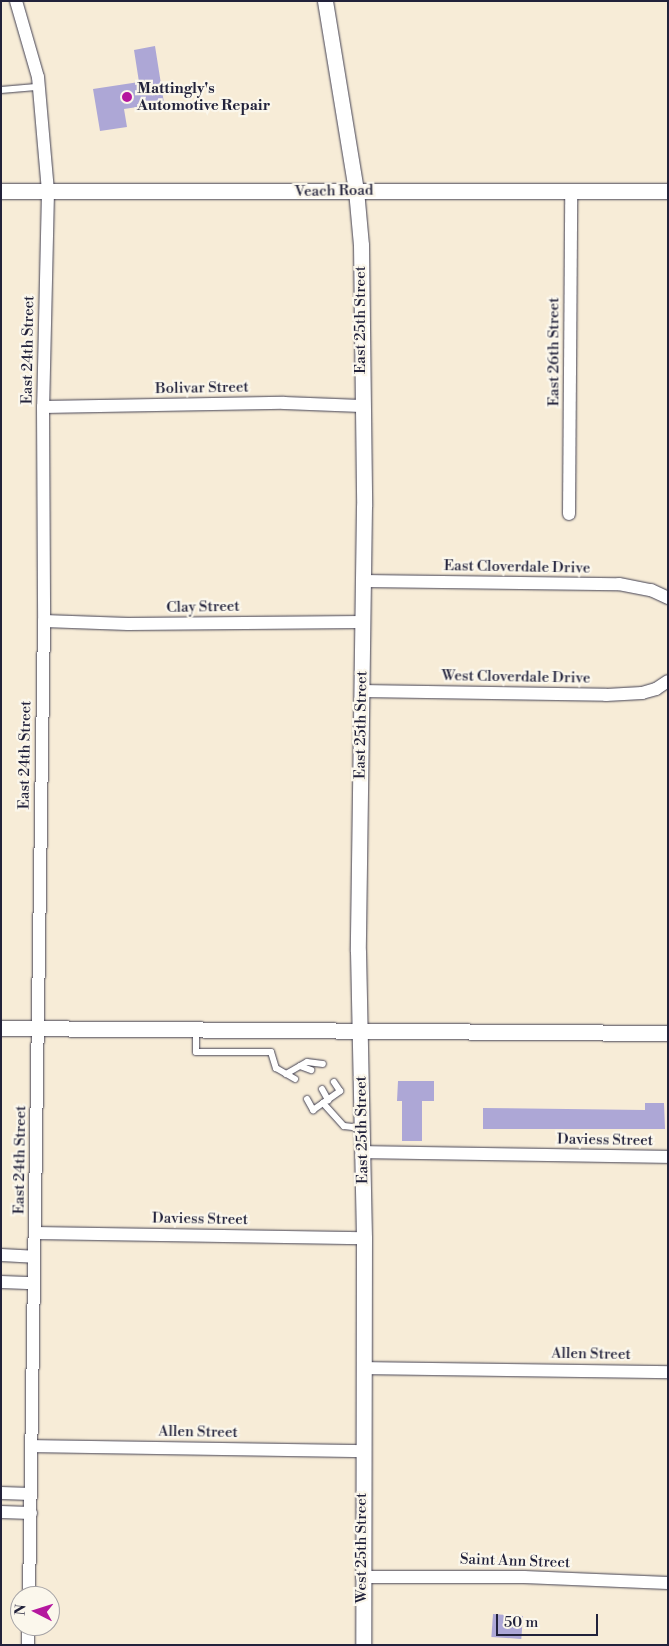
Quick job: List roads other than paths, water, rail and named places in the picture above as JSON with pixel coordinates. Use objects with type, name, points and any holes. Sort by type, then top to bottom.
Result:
[{"type":"street","name":"East 24th Street","points":[[16,1],[29,41],[39,87],[48,192],[43,406],[44,621],[38,899],[38,1028],[29,1586]]},
{"type":"street","name":"East 25th Street","points":[[326,1],[356,190],[361,245],[363,581],[360,1032],[364,1238],[363,1451]]},
{"type":"street","name":"East 26th Street","points":[[569,514],[571,190]]},
{"type":"street","name":"Veach Road","points":[[1,191],[668,191]]},
{"type":"street","name":"Bolivar Street","points":[[43,406],[284,403],[362,406]]},
{"type":"street","name":"East Cloverdale Drive","points":[[363,581],[618,584],[651,590],[668,598]]},
{"type":"street","name":"Clay Street","points":[[44,621],[128,624],[362,622]]},
{"type":"street","name":"West Cloverdale Drive","points":[[361,691],[606,695],[642,693],[656,689],[668,681]]},
{"type":"street","points":[[1,1028],[668,1034]]},
{"type":"street","name":"Daviess Street","points":[[363,1152],[668,1158]]},
{"type":"street","name":"Daviess Street","points":[[35,1233],[364,1238]]},
{"type":"street","points":[[1,1255],[34,1257]]},
{"type":"street","points":[[1,1282],[34,1283]]},
{"type":"street","name":"Allen Street","points":[[364,1368],[668,1372]]},
{"type":"street","name":"Allen Street","points":[[32,1446],[363,1451]]},
{"type":"street","name":"West 25th Street","points":[[362,1645],[363,1451]]},
{"type":"street","points":[[1,1493],[31,1494]]},
{"type":"street","points":[[1,1512],[31,1513]]},
{"type":"street","name":"Saint Ann Street","points":[[362,1577],[498,1577],[668,1583]]},
{"type":"lane","points":[[1,90],[39,87]]},
{"type":"lane","points":[[196,1030],[196,1052],[271,1052],[276,1068],[295,1079]]},
{"type":"lane","points":[[286,1074],[307,1062],[323,1064]]},
{"type":"lane","points":[[300,1066],[311,1070]]},
{"type":"lane","points":[[307,1099],[313,1110],[340,1091],[334,1082]]},
{"type":"lane","points":[[322,1089],[326,1101],[344,1126],[362,1128]]},
{"type":"place","name":"Mattingly's Automotive Repair","points":[[127,97]]}]
